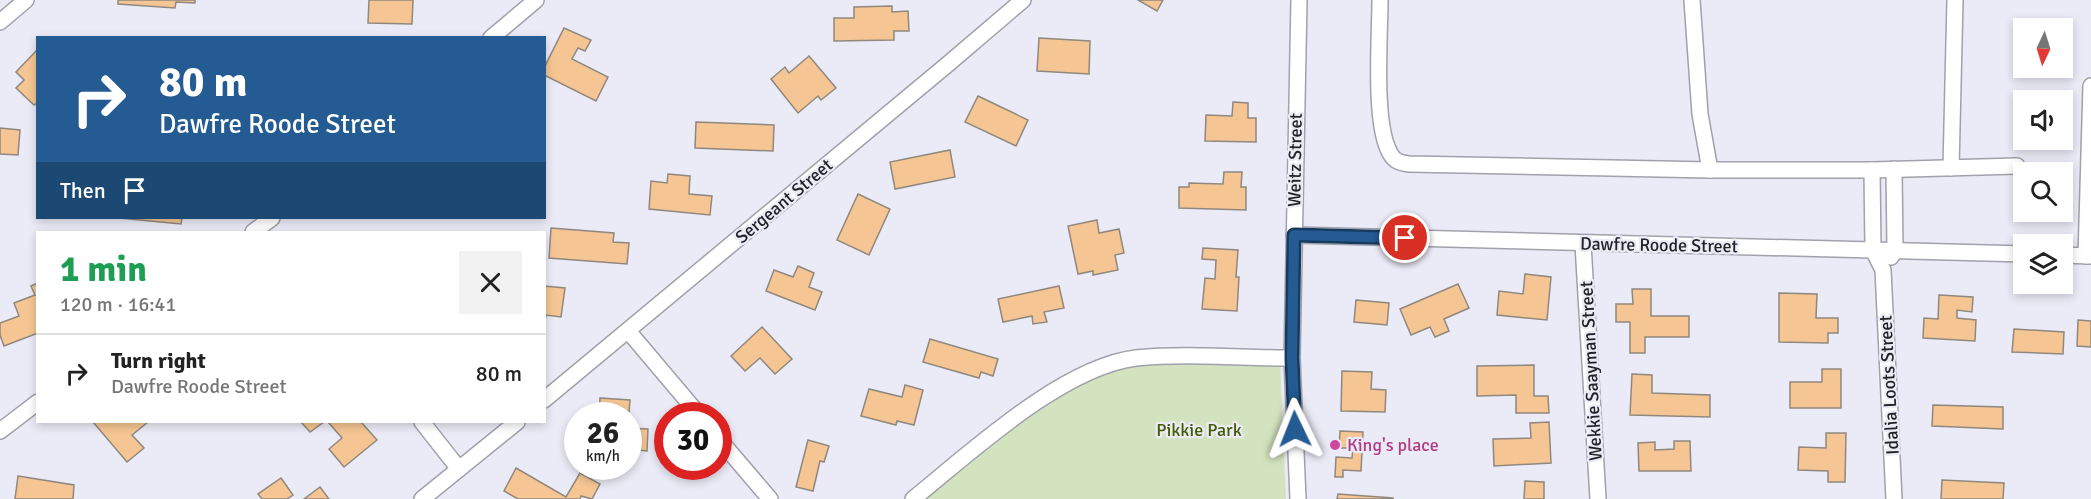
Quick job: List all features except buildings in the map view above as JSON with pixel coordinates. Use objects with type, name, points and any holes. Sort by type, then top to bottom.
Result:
[{"type":"street","points":[[0,22],[26,0]]},
{"type":"street","points":[[493,36],[536,0]]},
{"type":"street","name":"Sergeant Street","points":[[546,398],[629,332],[1023,0]]},
{"type":"street","name":"Weitz Street","points":[[1298,499],[1292,358],[1299,0]]},
{"type":"street","points":[[1380,0],[1380,109],[1384,140],[1390,155],[1398,162],[1710,170],[1872,170],[2013,166]]},
{"type":"street","points":[[1692,0],[1700,114],[1710,170]]},
{"type":"street","points":[[1951,168],[1954,0]]},
{"type":"street","points":[[2073,255],[2088,256],[2091,86]]},
{"type":"street","points":[[1883,270],[1895,250],[1894,169]]},
{"type":"street","points":[[1872,170],[1873,250]]},
{"type":"street","points":[[255,231],[270,224]]},
{"type":"street","name":"Dawfre Roode Street","points":[[1294,235],[2013,254]]},
{"type":"street","name":"Wekkie Saayman Street","points":[[1583,244],[1598,499]]},
{"type":"street","name":"Idalia Loots Street","points":[[1873,250],[1883,270],[1894,499]]},
{"type":"street","points":[[629,332],[688,402]]},
{"type":"street","points":[[913,499],[1007,423],[1048,394],[1105,366],[1135,358],[1292,358]]},
{"type":"street","points":[[0,431],[36,404]]},
{"type":"street","points":[[423,423],[459,468]]},
{"type":"street","points":[[422,499],[516,423]]},
{"type":"street","points":[[732,454],[770,499]]},
{"type":"green space","name":"Pikkie Park","points":[[1280,359],[1286,499],[919,499],[1050,395],[1129,361]]},
{"type":"place","name":"King's place","points":[[1335,445]]},
{"type":"route","points":[[1295,429],[1292,358],[1294,235],[1405,238]]}]
